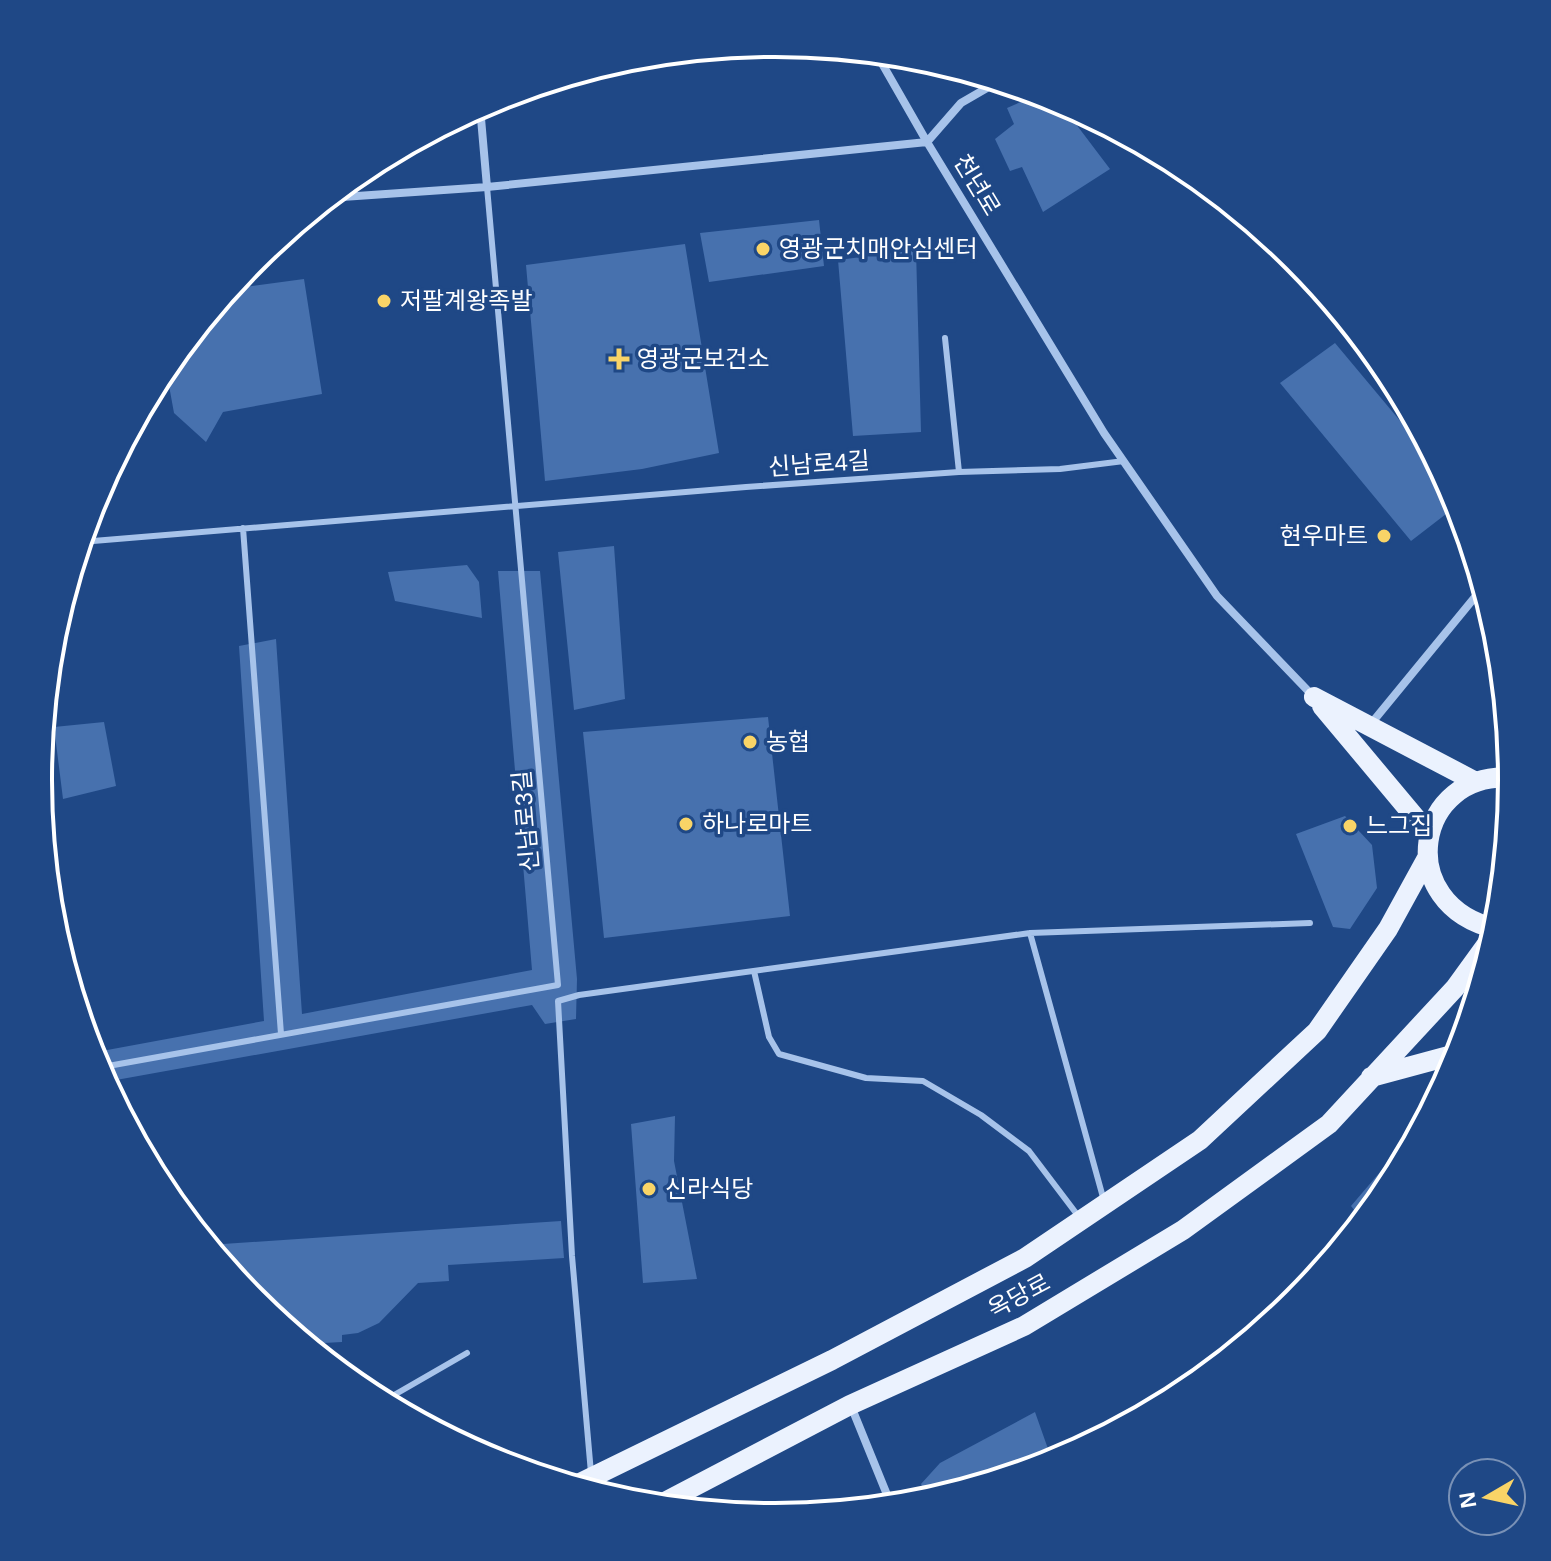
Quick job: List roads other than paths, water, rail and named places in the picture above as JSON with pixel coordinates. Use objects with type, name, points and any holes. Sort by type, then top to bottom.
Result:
[{"type":"main road","points":[[1314,697],[1476,782]]},
{"type":"main road","points":[[1314,697],[1429,834]]},
{"type":"main road","name":"옥당로","points":[[1484,927],[1449,907],[1432,880],[1427,858],[1429,834],[1447,803],[1476,782],[1499,776]]},
{"type":"main road","name":"옥당로","points":[[588,1479],[832,1360],[1025,1258],[1200,1140],[1317,1031],[1388,929],[1427,858]]},
{"type":"main road","name":"옥당로","points":[[674,1497],[850,1405],[1024,1326],[1183,1230],[1329,1124],[1455,988],[1476,959]]},
{"type":"main road","points":[[1371,1077],[1444,1057]]},
{"type":"street","points":[[883,65],[927,142],[961,103],[986,89]]},
{"type":"street","points":[[481,120],[487,187]]},
{"type":"street","name":"천년로","points":[[350,197],[487,187],[927,142],[1124,461],[1217,596],[1314,697]]},
{"type":"street","points":[[1369,725],[1475,597]]},
{"type":"street","points":[[850,1405],[887,1495]]},
{"type":"lane","name":"신남로3길","points":[[487,187],[558,1001]]},
{"type":"lane","points":[[945,338],[959,472]]},
{"type":"lane","name":"신남로4길","points":[[93,541],[959,472],[1060,469],[1124,461]]},
{"type":"lane","points":[[243,528],[281,1034]]},
{"type":"lane","points":[[558,1001],[579,995],[1030,933],[1310,923]]},
{"type":"lane","points":[[1030,933],[1105,1204]]},
{"type":"lane","points":[[754,971],[769,1037],[779,1054],[866,1078],[923,1081],[981,1115],[1029,1151],[1081,1220]]},
{"type":"lane","points":[[111,1065],[558,985]]},
{"type":"lane","name":"옥당로","points":[[558,1001],[582,1477]]},
{"type":"lane","points":[[394,1395],[467,1353]]},
{"type":"place","name":"영광군치매안심센터","points":[[763,249]]},
{"type":"place","name":"저팔계왕족발","points":[[384,301]]},
{"type":"place","name":"영광군보건소","points":[[619,359]]},
{"type":"place","name":"현우마트","points":[[1384,536]]},
{"type":"place","name":"농협","points":[[750,742]]},
{"type":"place","name":"하나로마트","points":[[686,824]]},
{"type":"place","name":"느그집","points":[[1350,826]]},
{"type":"place","name":"신라식당","points":[[649,1189]]}]
